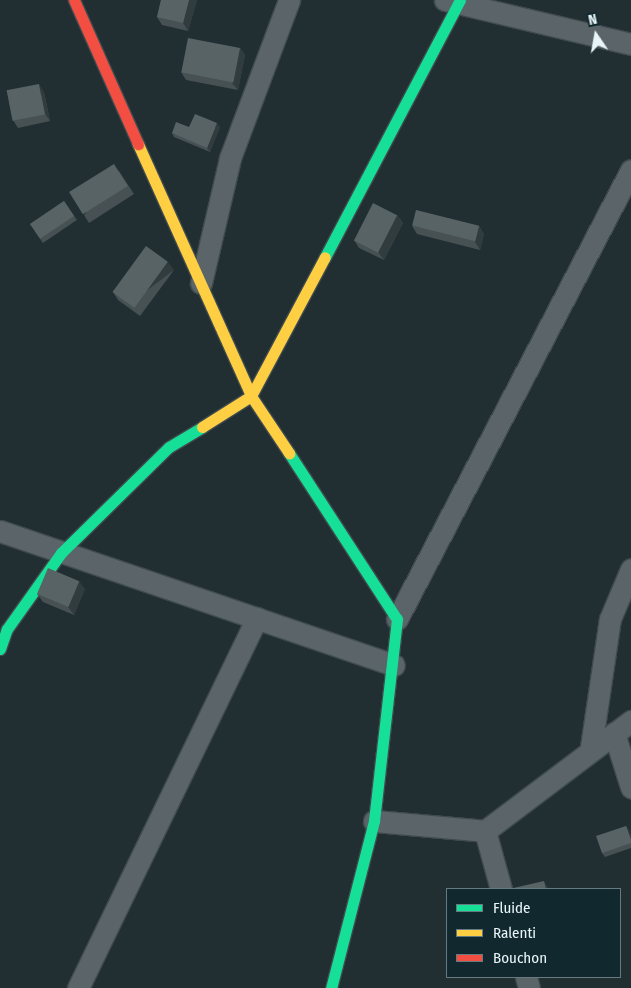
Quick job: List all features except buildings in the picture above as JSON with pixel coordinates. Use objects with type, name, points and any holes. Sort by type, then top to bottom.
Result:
[{"type":"main road","points":[[74,0],[251,396],[397,619],[394,665],[374,821],[331,988]]},
{"type":"main road","points":[[0,650],[3,632],[61,553],[169,447],[251,396],[454,2]]},
{"type":"street","points":[[200,283],[230,158],[290,0]]},
{"type":"street","points":[[454,2],[631,44]]},
{"type":"street","points":[[397,619],[631,170]]},
{"type":"street","points":[[0,531],[394,665]]},
{"type":"street","points":[[591,747],[610,619],[631,569]]},
{"type":"street","points":[[78,988],[257,618]]},
{"type":"street","points":[[374,821],[485,830],[591,747],[622,727],[631,786]]},
{"type":"street","points":[[485,830],[502,888]]},
{"type":"traffic: fast","points":[[325,257],[460,0]]},
{"type":"traffic: fast","points":[[0,649],[7,629],[61,553],[169,447],[202,427]]},
{"type":"traffic: fast","points":[[289,453],[397,619],[374,821],[331,988]]},
{"type":"traffic: slow","points":[[138,144],[251,396],[289,453]]},
{"type":"traffic: slow","points":[[202,427],[251,396],[325,257]]},
{"type":"traffic: jam","points":[[74,0],[138,144]]}]
